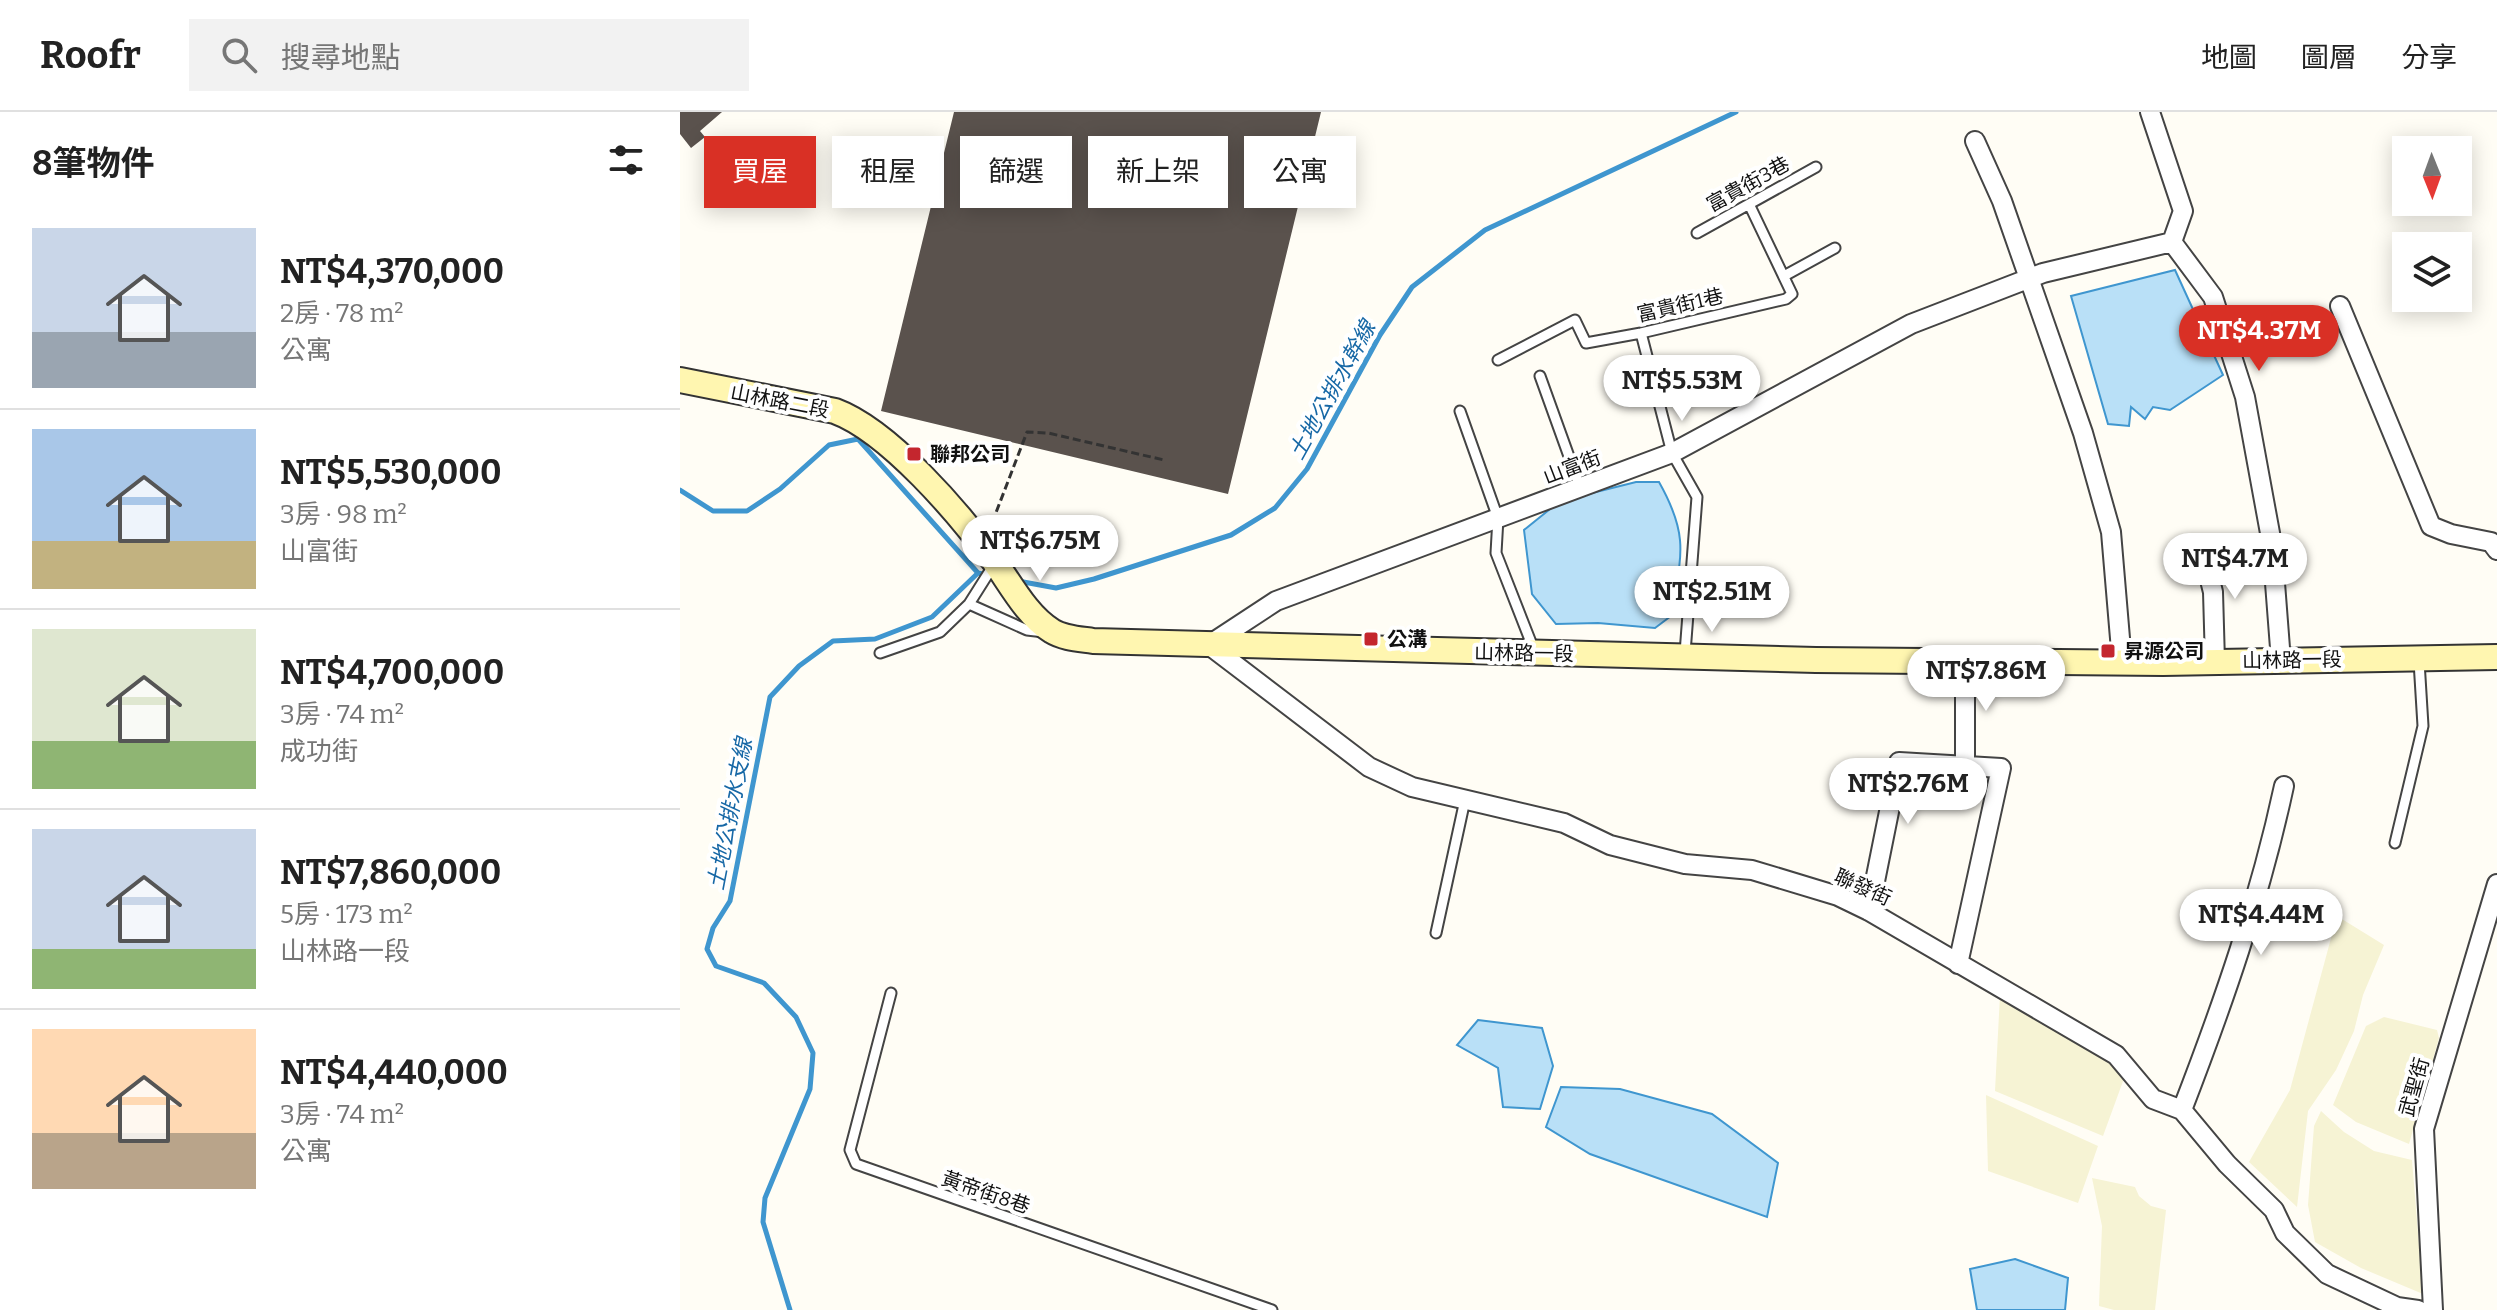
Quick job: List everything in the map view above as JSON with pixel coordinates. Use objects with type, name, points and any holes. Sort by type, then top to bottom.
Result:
[{"type":"main road","name":"山林路二段","points":[[680,380],[835,411],[856,419],[908,463],[994,561],[1045,626]]},
{"type":"main road","name":"山林路一段","points":[[1045,626],[1093,641],[1684,657],[2122,662],[2497,657]]},
{"type":"street","points":[[2150,112],[2183,211],[2172,242],[2213,297],[2245,397],[2272,544],[2281,661]]},
{"type":"street","points":[[1975,141],[2002,201],[2083,433],[2111,532],[2122,662]]},
{"type":"street","name":"山富街","points":[[1209,645],[1276,601],[1672,453],[1911,324],[2029,279],[2172,242]]},
{"type":"street","points":[[2340,306],[2431,526],[2451,534],[2491,542],[2497,550]]},
{"type":"street","points":[[2202,548],[2213,592],[2215,662]]},
{"type":"street","name":"聯發街","points":[[1209,645],[1369,767],[1412,787],[1564,823],[1610,845],[1685,864],[1752,870],[1838,896],[1869,911],[2116,1055],[2153,1099],[2182,1110],[2227,1164],[2274,1210],[2285,1233],[2327,1274],[2397,1307],[2418,1310]]},
{"type":"street","points":[[1965,661],[1965,765]]},
{"type":"street","points":[[1869,911],[1899,762],[2001,768],[1958,964]]},
{"type":"street","points":[[2182,1110],[2230,983],[2268,863],[2284,786]]},
{"type":"street","name":"武聖街","points":[[2433,1310],[2424,1129],[2497,884]]},
{"type":"lane","name":"富貴街3巷","points":[[1697,233],[1816,167]]},
{"type":"lane","points":[[1749,204],[1784,276],[1835,248]]},
{"type":"lane","name":"富貴街1巷","points":[[1498,360],[1575,320],[1586,343],[1786,299],[1792,294],[1784,276]]},
{"type":"lane","points":[[1641,333],[1672,453],[1697,497],[1684,657]]},
{"type":"lane","points":[[1540,376],[1580,487]]},
{"type":"lane","points":[[1460,411],[1498,518],[1496,553],[1536,653]]},
{"type":"lane","points":[[880,653],[940,632],[969,604],[994,561]]},
{"type":"lane","points":[[969,604],[1027,630],[1045,626]]},
{"type":"lane","points":[[2395,843],[2423,726],[2418,658]]},
{"type":"lane","points":[[1436,933],[1465,800]]},
{"type":"lane","name":"黃帝街8巷","points":[[891,993],[850,1150],[856,1164],[1272,1310]]},
{"type":"path","points":[[994,561],[1005,494],[1027,432],[1048,433],[1164,460]]},
{"type":"shaded area","points":[[2337,916],[2384,945],[2363,995],[2354,1031],[2336,1070],[2308,1111],[2297,1207],[2249,1162],[2290,1090]]},
{"type":"shaded area","points":[[2000,995],[2126,1073],[2103,1136],[1995,1091]]},
{"type":"shaded area","points":[[2384,1017],[2437,1030],[2439,1038],[2409,1144],[2356,1122],[2333,1105],[2366,1026]]},
{"type":"shaded area","points":[[1986,1095],[2098,1146],[2078,1203],[1988,1171]]},
{"type":"shaded area","points":[[2321,1111],[2344,1132],[2374,1151],[2412,1160],[2423,1294],[2361,1268],[2315,1242],[2308,1205],[2314,1126]]},
{"type":"shaded area","points":[[2092,1178],[2135,1187],[2139,1196],[2151,1206],[2166,1210],[2155,1310],[2114,1310],[2099,1306],[2102,1226]]},
{"type":"water","points":[[2175,270],[2223,375],[2170,410],[2153,407],[2145,419],[2131,407],[2129,426],[2108,424],[2071,296]]},
{"type":"water","points":[[1636,482],[1659,482],[1679,533],[1680,562],[1671,616],[1655,628],[1598,623],[1556,624],[1532,594],[1524,530],[1560,501]]},
{"type":"water","points":[[1478,1020],[1542,1028],[1553,1066],[1540,1109],[1503,1107],[1498,1068],[1457,1045]]},
{"type":"water","points":[[1561,1087],[1620,1089],[1712,1114],[1778,1163],[1767,1217],[1590,1154],[1546,1127]]},
{"type":"water","points":[[2015,1259],[2068,1278],[2065,1310],[1977,1310],[1970,1269]]},
{"type":"building","points":[[680,112],[722,112],[700,131],[704,138],[691,148],[680,134]]},
{"type":"building","points":[[954,112],[1321,112],[1315,136],[1244,136],[1244,208],[1298,208],[1228,494],[881,411],[931,208],[944,208],[944,153]]},
{"type":"waterway","name":"土地公排水幹線","points":[[1018,581],[1056,588],[1094,579],[1231,535],[1275,508],[1307,469],[1380,335],[1412,287],[1485,230],[1736,112]]},
{"type":"waterway","name":"土地公排水幹線","points":[[680,490],[713,511],[747,511],[780,489],[829,445],[858,439],[978,573],[988,575]]},
{"type":"waterway","name":"土地公排水支線","points":[[790,1310],[763,1222],[765,1198],[810,1089],[813,1053],[796,1017],[764,983],[716,966],[707,949],[713,928],[730,901],[770,697],[799,666],[833,641],[875,639],[932,617],[978,573]]},
{"type":"place","name":"聯邦公司","points":[[914,454]]},
{"type":"place","name":"公溝","points":[[1371,639]]},
{"type":"place","name":"昇源公司","points":[[2108,651]]}]
